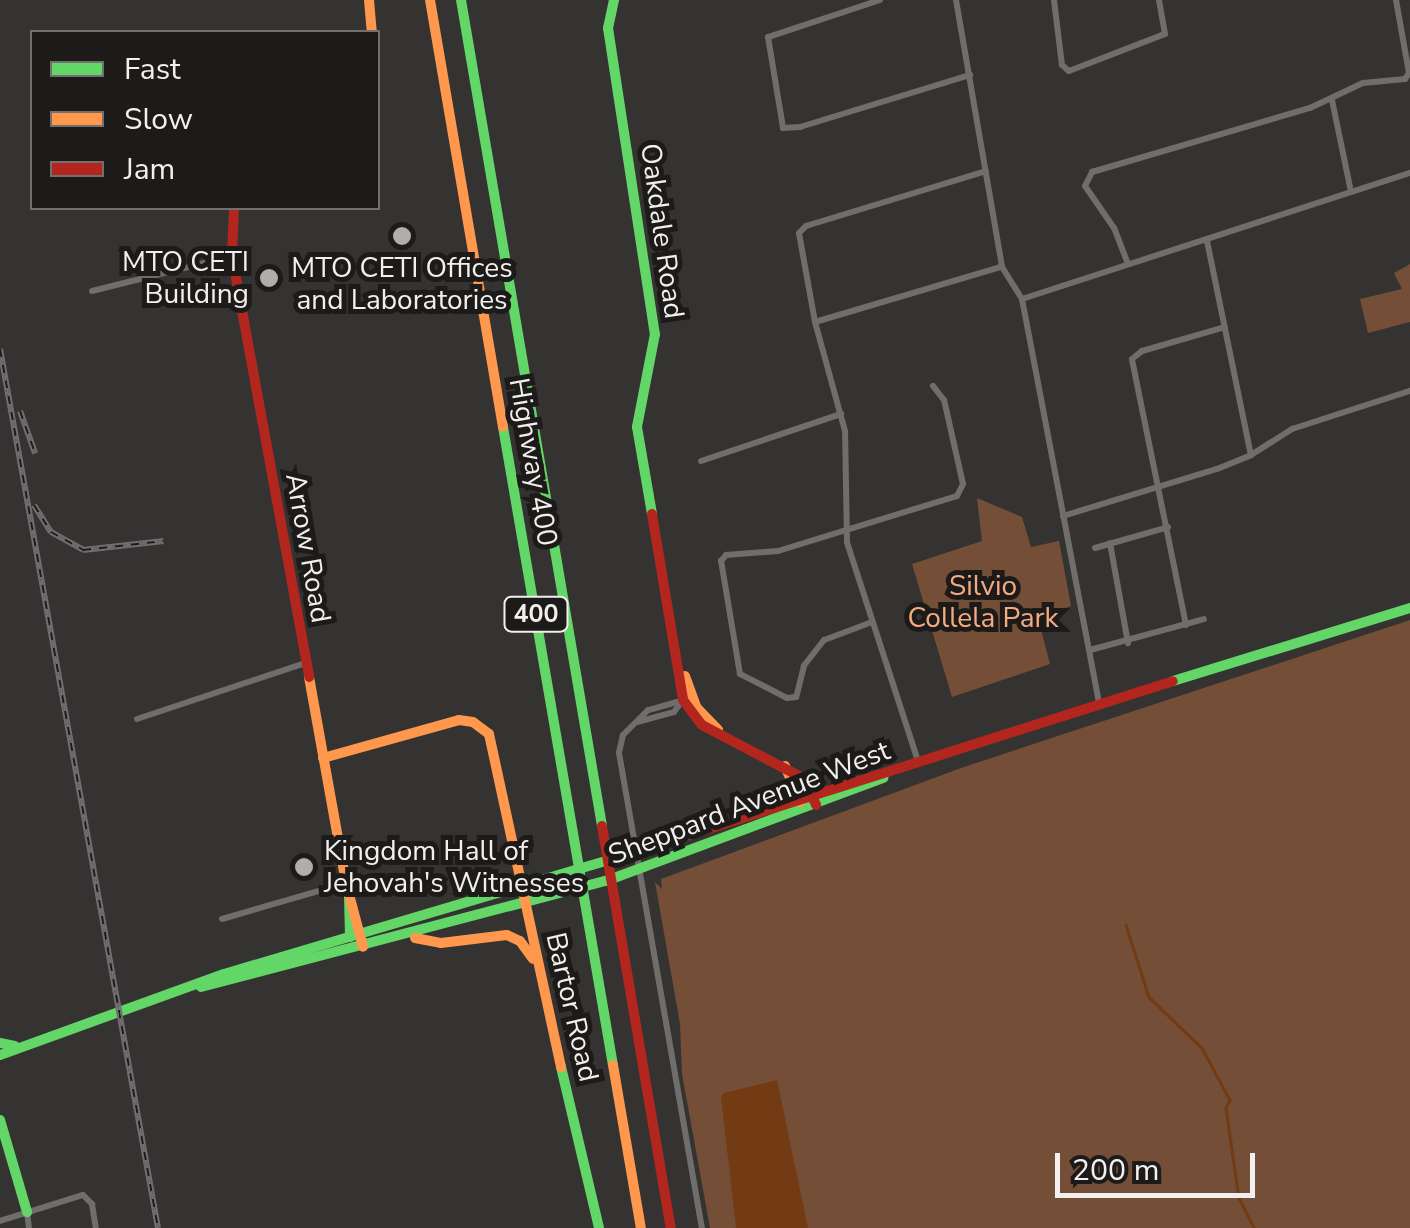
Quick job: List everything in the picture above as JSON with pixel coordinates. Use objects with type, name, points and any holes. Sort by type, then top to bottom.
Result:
[{"type":"main road","points":[[369,0],[372,30]]},
{"type":"main road","name":"Highway 400","points":[[430,0],[641,1228]]},
{"type":"main road","name":"Highway 400","points":[[462,0],[672,1228]]},
{"type":"main road","name":"Oakdale Road","points":[[614,0],[608,28],[654,334],[654,354],[637,427],[687,699]]},
{"type":"main road","name":"Arrow Road","points":[[234,210],[232,256],[358,949]]},
{"type":"main road","name":"Sheppard Avenue West","points":[[0,1055],[15,1046],[189,989],[402,938],[650,866],[918,763],[1410,608]]},
{"type":"main road","points":[[687,699],[723,736],[784,764],[803,778],[811,802]]},
{"type":"main road","name":"Bartor Road","points":[[323,758],[449,722],[472,722],[482,727],[494,744],[538,968],[600,1228]]},
{"type":"main road","points":[[784,764],[798,798]]},
{"type":"main road","name":"Sheppard Avenue West","points":[[189,989],[224,974],[512,890],[798,798],[811,802]]},
{"type":"main road","points":[[402,938],[441,942],[511,936],[527,949],[538,968]]},
{"type":"main road","name":"Sheppard Avenue West","points":[[0,1043],[15,1046]]},
{"type":"main road","points":[[0,1120],[27,1212]]},
{"type":"street","points":[[880,0],[768,37],[783,128],[793,129],[970,75]]},
{"type":"street","points":[[956,0],[1002,266],[1022,299],[1100,706]]},
{"type":"street","points":[[1054,0],[1062,65],[1069,71],[1165,34],[1159,0]]},
{"type":"street","points":[[1128,264],[1118,234],[1086,186],[1092,172],[1332,100],[1363,83],[1408,77],[1396,0]]},
{"type":"street","points":[[1332,100],[1351,192]]},
{"type":"street","points":[[918,763],[847,542],[841,414],[799,239],[801,229],[986,171]]},
{"type":"street","points":[[1022,299],[1410,173]]},
{"type":"street","points":[[1207,240],[1250,455]]},
{"type":"street","points":[[92,290],[232,256]]},
{"type":"street","points":[[816,322],[1002,266]]},
{"type":"street","points":[[1186,625],[1132,360],[1142,352],[1225,327]]},
{"type":"street","points":[[872,622],[824,640],[804,666],[793,698],[740,674],[721,560],[726,555],[778,552],[848,526],[957,496],[962,490],[944,400],[933,386]]},
{"type":"street","points":[[1064,516],[1160,488],[1250,455],[1292,429],[1410,391]]},
{"type":"street","points":[[701,461],[841,414]]},
{"type":"street","points":[[1095,548],[1168,527]]},
{"type":"street","points":[[1110,543],[1128,643]]},
{"type":"street","points":[[1090,650],[1128,643],[1204,619]]},
{"type":"street","points":[[137,719],[305,663]]},
{"type":"street","points":[[687,699],[648,710],[623,736],[619,754],[702,1228]]},
{"type":"street","points":[[222,920],[346,883]]},
{"type":"street","points":[[0,1221],[83,1196],[92,1204],[96,1228]]},
{"type":"street","points":[[27,1212],[29,1228]]},
{"type":"green space","points":[[1410,264],[1410,322],[1368,333],[1360,299],[1402,289],[1394,273]]},
{"type":"green space","name":"Silvio Collela Park","points":[[977,498],[1022,517],[1031,547],[1059,541],[1071,606],[1038,618],[1050,664],[952,697],[912,564],[982,541]]},
{"type":"green space","points":[[1410,620],[1410,1228],[710,1228],[682,1074],[680,1024],[655,882],[662,889],[661,879],[961,768]]},
{"type":"shaded area","points":[[777,1080],[808,1228],[736,1228],[721,1097]]},
{"type":"waterway","points":[[1126,925],[1149,997],[1202,1048],[1230,1100],[1226,1108],[1239,1198],[1254,1228]]},
{"type":"railway","points":[[0,349],[158,1228]]},
{"type":"railway","points":[[20,411],[35,453]]},
{"type":"railway","points":[[34,505],[51,532],[83,550],[163,541]]},
{"type":"traffic: fast","points":[[461,0],[602,826]]},
{"type":"traffic: fast","points":[[614,0],[608,28],[655,334],[637,427],[652,514]]},
{"type":"traffic: fast","points":[[503,427],[613,1065]]},
{"type":"traffic: fast","points":[[1173,681],[1410,608]]},
{"type":"traffic: fast","points":[[201,987],[606,881],[883,778]]},
{"type":"traffic: fast","points":[[0,1055],[224,974],[620,857]]},
{"type":"traffic: fast","points":[[349,896],[350,937]]},
{"type":"traffic: fast","points":[[0,1043],[15,1046]]},
{"type":"traffic: fast","points":[[561,1067],[599,1228]]},
{"type":"traffic: fast","points":[[0,1120],[27,1212]]},
{"type":"traffic: slow","points":[[369,0],[372,30]]},
{"type":"traffic: slow","points":[[430,0],[503,427]]},
{"type":"traffic: slow","points":[[685,676],[696,707],[718,730]]},
{"type":"traffic: slow","points":[[309,677],[346,883],[363,947]]},
{"type":"traffic: slow","points":[[323,758],[459,720],[473,722],[489,734],[561,1067]]},
{"type":"traffic: slow","points":[[785,766],[800,802]]},
{"type":"traffic: slow","points":[[415,938],[441,943],[507,935],[520,941],[533,959]]},
{"type":"traffic: slow","points":[[613,1065],[641,1228]]},
{"type":"traffic: jam","points":[[234,210],[232,256],[309,677]]},
{"type":"traffic: jam","points":[[652,514],[683,700],[702,725],[803,778],[816,805]]},
{"type":"traffic: jam","points":[[620,857],[1173,681]]},
{"type":"traffic: jam","points":[[602,826],[671,1228]]},
{"type":"place","name":"MTO CETI Offices and Laboratories","points":[[402,236]]},
{"type":"place","name":"MTO CETI Building","points":[[269,278]]},
{"type":"place","name":"Kingdom Hall of Jehovah's Witnesses","points":[[304,867]]}]
